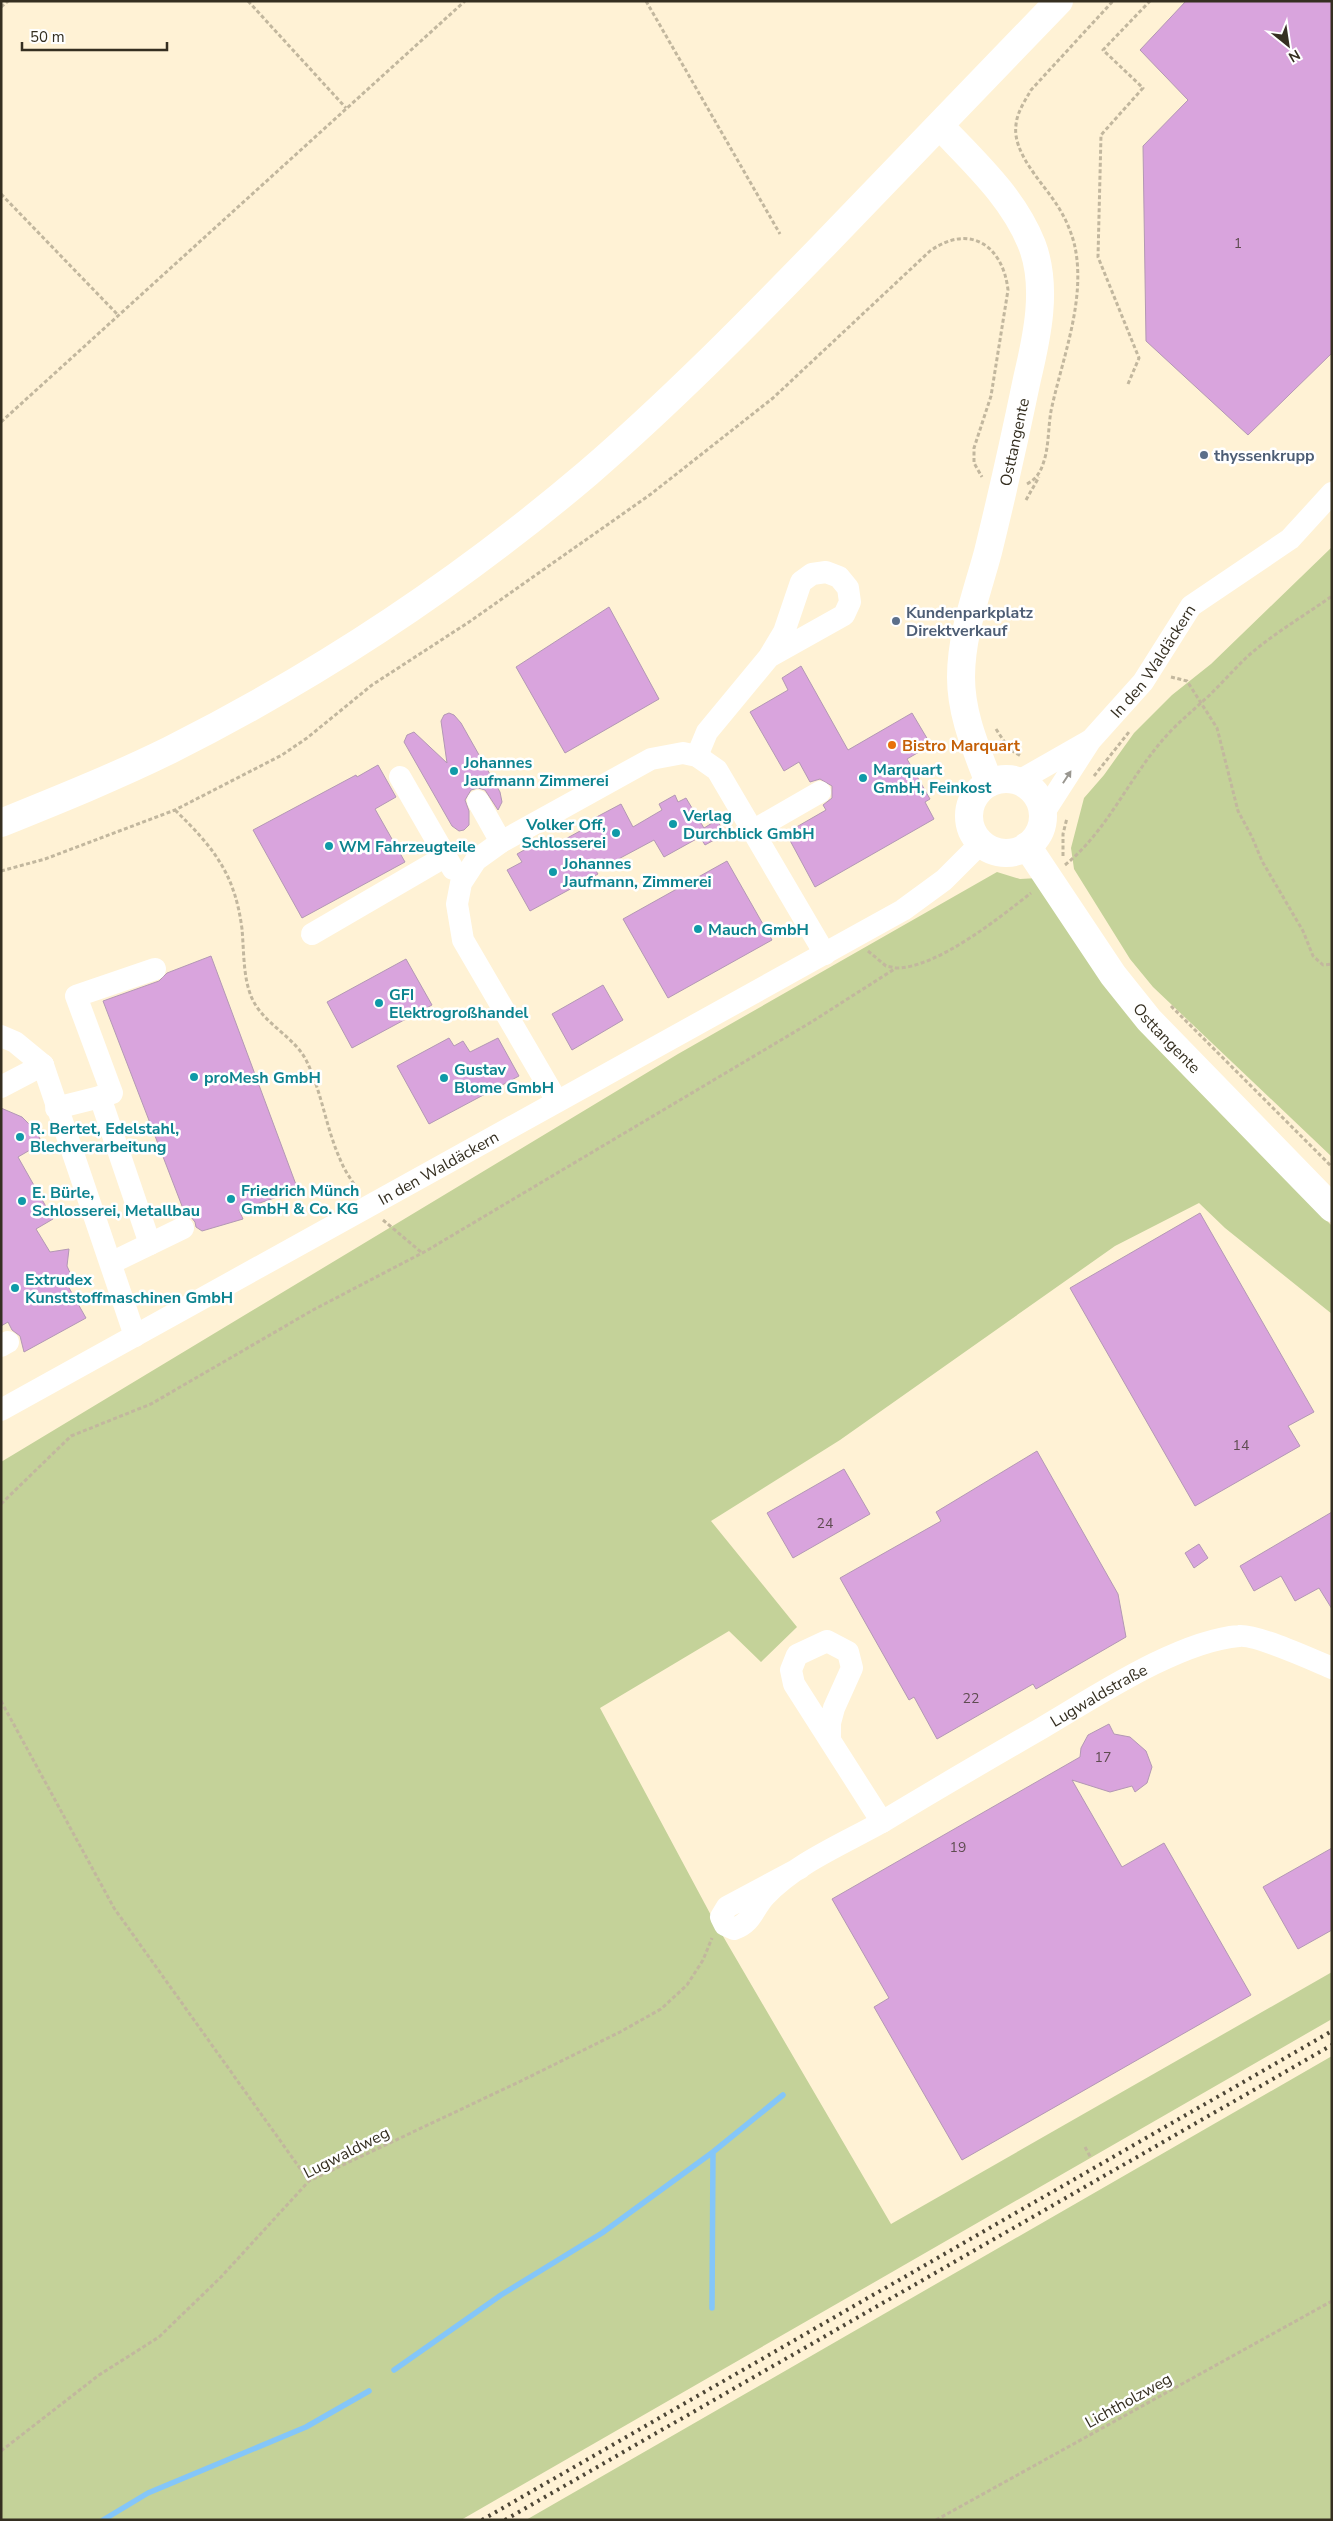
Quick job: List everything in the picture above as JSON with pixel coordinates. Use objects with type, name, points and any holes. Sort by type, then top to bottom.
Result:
[{"type":"main road","points":[[1,823],[136,766],[240,713],[357,644],[481,558],[588,472],[682,388],[745,327],[1059,1]]},
{"type":"main road","name":"Osttangente","points":[[940,126],[997,187],[1020,219],[1033,247],[1040,297],[1038,323],[1004,488],[967,629],[962,661],[964,711],[989,783]]},
{"type":"main road","points":[[1008,779],[1019,781],[1035,792],[1041,803],[1055,813],[1042,825],[1036,837],[1027,846],[1018,850],[1003,852],[987,848],[973,833],[969,821],[970,808],[980,789],[989,783],[1008,779]]},
{"type":"main road","name":"Osttangente","points":[[1027,846],[1113,975],[1149,1020],[1332,1208]]},
{"type":"street","name":"In den Waldäckern","points":[[1055,813],[1090,741],[1143,682],[1191,606],[1290,539],[1332,493]]},
{"type":"street","points":[[697,756],[707,732],[768,657]]},
{"type":"street","points":[[1019,781],[1090,741]]},
{"type":"street","points":[[557,1101],[463,940],[456,904],[461,883],[476,860],[501,842],[651,759],[684,753],[697,756],[709,762],[717,770],[754,830],[825,954]]},
{"type":"street","points":[[400,777],[461,883]]},
{"type":"street","points":[[754,830],[820,792]]},
{"type":"street","points":[[478,801],[501,842]]},
{"type":"street","name":"In den Waldäckern","points":[[1,1410],[858,935],[925,895],[944,880],[981,843]]},
{"type":"street","points":[[312,934],[446,856]]},
{"type":"street","points":[[56,1108],[112,1093],[76,996],[155,969]]},
{"type":"street","points":[[1,1036],[15,1042],[43,1065],[56,1108],[135,1336]]},
{"type":"street","points":[[1,1086],[43,1065]]},
{"type":"street","points":[[100,1097],[150,1244]]},
{"type":"street","points":[[110,1263],[183,1228]]},
{"type":"street","name":"Lugwaldstraße","points":[[721,1917],[725,1925],[734,1929],[744,1925],[765,1896],[800,1868],[882,1822],[1100,1693],[1153,1665],[1206,1642],[1241,1635],[1275,1645],[1332,1668]]},
{"type":"street","points":[[830,1740],[882,1822]]},
{"type":"path","points":[[1,7],[8,1]]},
{"type":"path","points":[[248,1],[346,108]]},
{"type":"path","points":[[1,422],[465,1]]},
{"type":"path","points":[[646,1],[780,234]]},
{"type":"path","points":[[1,870],[45,860],[175,810],[282,754],[307,738],[372,685],[469,622],[605,528],[773,398],[930,251],[944,241],[958,237],[971,239],[985,245],[995,255],[1006,279],[1008,290],[991,396],[974,448],[974,463],[982,478],[1004,488],[1019,488],[1029,483],[1038,475],[1044,462],[1051,413],[1077,295],[1078,270],[1074,245],[1068,228],[1058,206],[1020,148],[1016,126],[1023,104],[1035,85],[1113,1]]},
{"type":"path","points":[[1128,384],[1139,358],[1098,257],[1101,135],[1143,88],[1103,50],[1150,1]]},
{"type":"path","points":[[1,194],[118,315]]},
{"type":"path","points":[[1024,505],[1044,462]]},
{"type":"path","points":[[1082,851],[1111,814],[1133,777],[1184,717],[1202,703],[1248,656],[1287,626],[1332,596]]},
{"type":"path","points":[[1165,684],[1169,677],[1187,681],[1217,728],[1238,811],[1262,861],[1303,931],[1313,956],[1323,965],[1332,964]]},
{"type":"path","points":[[994,724],[1002,742],[1013,752],[1020,756],[1042,757],[1053,761]]},
{"type":"path","points":[[1090,781],[1130,730]]},
{"type":"path","points":[[175,810],[218,858],[236,894],[246,972],[252,998],[271,1024],[290,1040],[307,1060],[340,1160],[367,1206],[421,1252]]},
{"type":"path","points":[[1055,813],[1063,834],[1062,855],[1068,867]]},
{"type":"path","points":[[858,935],[873,957],[886,966],[908,968],[924,964],[984,928],[1028,895]]},
{"type":"path","points":[[1,1504],[71,1436],[150,1404],[313,1310],[421,1252],[630,1130],[896,968]]},
{"type":"path","points":[[1170,1005],[1332,1167]]},
{"type":"path","points":[[1,1701],[114,1908],[309,2181]]},
{"type":"path","name":"Lugwaldweg","points":[[1,2451],[99,2375],[159,2337],[221,2277],[309,2181],[530,2077],[620,2032],[661,2009],[687,1985],[703,1960],[721,1917]]},
{"type":"path","points":[[1085,2147],[1091,2158]]},
{"type":"path","name":"Lichtholzweg","points":[[936,2520],[1332,2301]]},
{"type":"green space","points":[[1332,547],[1332,1157],[1153,987],[1130,959],[1074,869],[1071,848],[1084,798],[1104,775],[1134,733],[1172,695],[1211,664]]},
{"type":"green space","points":[[997,872],[1020,879],[1038,878],[1256,1147],[1332,1226],[1332,1314],[1225,1228],[1199,1203],[1115,1246],[840,1440],[711,1521],[797,1627],[761,1662],[729,1631],[600,1708],[713,1919],[891,2224],[1332,1972],[1332,2019],[461,2520],[1,2520],[1,1462],[678,1054]]},
{"type":"green space","points":[[1332,2056],[1332,2520],[526,2520]]},
{"type":"building","points":[[1186,1],[1332,1],[1332,353],[1248,435],[1146,341],[1143,146],[1188,100],[1140,50]]},
{"type":"building","points":[[609,607],[659,699],[565,753],[516,667]]},
{"type":"building","name":"Marquart GmbH, Feinkost","points":[[801,666],[848,750],[912,713],[931,745],[907,759],[930,799],[925,802],[934,819],[815,887],[786,833],[826,810],[823,805],[832,798],[832,786],[820,779],[810,782],[799,762],[784,771],[750,712],[788,690],[782,678]]},
{"type":"building","name":"Johannes Jaufmann Zimmerei","points":[[449,713],[454,715],[461,723],[500,792],[502,802],[498,810],[485,790],[478,788],[471,790],[465,800],[469,811],[469,825],[464,830],[459,831],[452,826],[404,742],[407,735],[414,732],[447,763],[441,721],[444,715]]},
{"type":"building","name":"WM Fahrzeugteile","points":[[378,765],[396,797],[375,809],[405,862],[302,918],[253,830]]},
{"type":"building","points":[[675,795],[678,802],[686,798],[704,828],[717,820],[725,834],[705,845],[700,837],[664,857],[654,840],[596,871],[598,874],[530,911],[507,870],[522,862],[517,854],[544,839],[549,848],[591,825],[589,821],[621,804],[633,827],[662,810],[659,804]]},
{"type":"building","name":"Mauch GmbH","points":[[727,861],[772,940],[668,998],[623,919]]},
{"type":"building","name":"proMesh GmbH","points":[[211,956],[298,1190],[239,1210],[243,1219],[202,1231],[196,1227],[195,1222],[182,1206],[103,1001],[159,981],[167,973]]},
{"type":"building","name":"GFI Elektrogroßhandel","points":[[406,959],[432,1005],[352,1048],[327,1002]]},
{"type":"building","points":[[603,985],[623,1020],[572,1050],[552,1014]]},
{"type":"building","name":"Gustav Blome GmbH","points":[[449,1038],[454,1046],[463,1041],[470,1052],[498,1038],[519,1076],[429,1124],[397,1066]]},
{"type":"building","points":[[1,1108],[22,1117],[36,1131],[42,1143],[18,1157],[53,1219],[36,1229],[50,1252],[69,1249],[67,1266],[71,1275],[64,1279],[86,1318],[24,1352],[20,1336],[12,1330],[8,1322],[1,1326]]},
{"type":"building","points":[[1200,1213],[1314,1412],[1288,1426],[1300,1446],[1195,1506],[1070,1288]]},
{"type":"building","points":[[1037,1451],[1118,1594],[1126,1637],[1036,1689],[1033,1684],[937,1739],[914,1697],[909,1700],[840,1578],[941,1521],[936,1512]]},
{"type":"building","points":[[844,1469],[870,1514],[793,1558],[767,1513]]},
{"type":"building","points":[[1332,1512],[1332,1609],[1319,1588],[1295,1601],[1281,1576],[1254,1591],[1240,1566]]},
{"type":"building","points":[[1199,1544],[1208,1558],[1194,1568],[1185,1553]]},
{"type":"building","points":[[1109,1724],[1114,1734],[1130,1737],[1146,1751],[1152,1767],[1147,1783],[1135,1792],[1132,1786],[1110,1792],[1072,1780],[1122,1867],[1164,1843],[1251,1995],[962,2160],[874,2007],[889,1998],[832,1899],[1080,1757],[1081,1748],[1088,1735]]},
{"type":"building","points":[[1332,1848],[1332,1930],[1298,1949],[1263,1887]]},
{"type":"waterway","points":[[394,2370],[501,2295],[602,2233],[713,2152],[783,2095]]},
{"type":"waterway","points":[[712,2308],[713,2152]]},
{"type":"waterway","points":[[103,2520],[148,2493],[306,2427],[369,2391]]},
{"type":"railway","points":[[482,2520],[1332,2031]]},
{"type":"railway","points":[[505,2520],[1332,2045]]},
{"type":"place","name":"thyssenkrupp","points":[[1204,455]]},
{"type":"place","name":"Kundenparkplatz Direktverkauf","points":[[896,621]]},
{"type":"place","name":"Bistro Marquart","points":[[892,745]]},
{"type":"place","name":"Johannes Jaufmann Zimmerei","points":[[454,771]]},
{"type":"place","name":"Marquart GmbH, Feinkost","points":[[863,778]]},
{"type":"place","name":"Verlag Durchblick GmbH","points":[[673,824]]},
{"type":"place","name":"Volker Off, Schlosserei","points":[[616,833]]},
{"type":"place","name":"WM Fahrzeugteile","points":[[329,846]]},
{"type":"place","name":"Johannes Jaufmann, Zimmerei","points":[[553,872]]},
{"type":"place","name":"Mauch GmbH","points":[[698,929]]},
{"type":"place","name":"GFI Elektrogroßhandel","points":[[379,1003]]},
{"type":"place","name":"proMesh GmbH","points":[[194,1077]]},
{"type":"place","name":"Gustav Blome GmbH","points":[[444,1078]]},
{"type":"place","name":"R. Bertet, Edelstahl, Blechverarbeitung","points":[[20,1137]]},
{"type":"place","name":"Friedrich Münch GmbH & Co. KG","points":[[231,1199]]},
{"type":"place","name":"E. Bürle, Schlosserei, Metallbau","points":[[22,1201]]},
{"type":"place","name":"Extrudex Kunststoffmaschinen GmbH","points":[[15,1288]]}]
